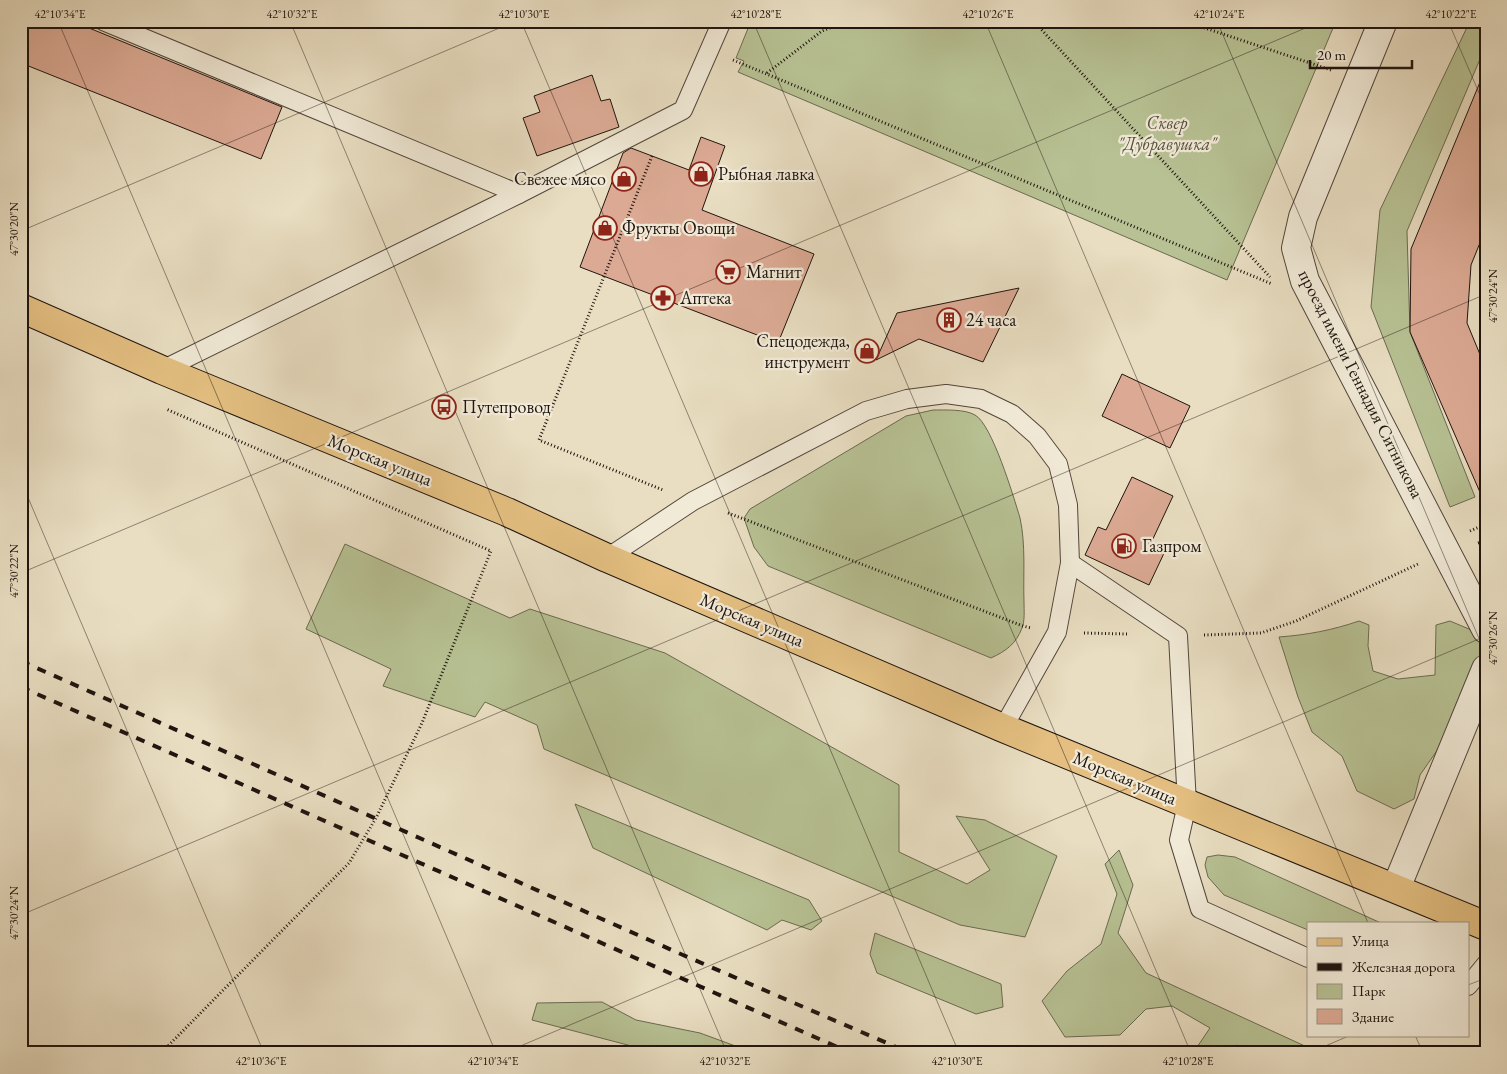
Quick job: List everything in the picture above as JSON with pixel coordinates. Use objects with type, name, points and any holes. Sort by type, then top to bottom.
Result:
[{"type":"main road","name":"Морская улица","points":[[21,308],[162,370],[507,512],[606,558],[1003,728],[1486,926]]},
{"type":"street","name":"проезд имени Геннадия Ситникова","points":[[1383,21],[1303,218],[1296,248],[1305,281],[1486,628]]},
{"type":"street","points":[[1396,888],[1486,669]]},
{"type":"lane","points":[[103,21],[123,25],[520,194]]},
{"type":"lane","points":[[162,370],[520,194],[683,110],[722,21]]},
{"type":"lane","points":[[606,558],[693,501],[866,411],[907,399],[946,394],[981,399],[1012,414],[1037,436],[1058,464],[1068,505],[1070,563],[1057,632],[1003,728]]},
{"type":"lane","points":[[1070,563],[1178,636],[1187,804],[1179,840],[1200,909],[1307,958]]},
{"type":"lane","points":[[1470,984],[1486,964]]},
{"type":"path","points":[[767,73],[822,31],[847,21]]},
{"type":"path","points":[[728,58],[1280,287],[1039,27],[1036,21]]},
{"type":"path","points":[[1184,21],[1360,80]]},
{"type":"path","points":[[653,154],[540,440],[693,501],[744,518],[1024,626],[1057,632],[1178,636],[1261,633],[1296,621],[1445,551]]},
{"type":"path","points":[[161,1053],[349,863],[376,818],[422,723],[491,551],[166,408]]},
{"type":"green space","name":"Сквер \"Дубравушка\"","points":[[751,21],[1336,21],[1227,280],[738,72],[744,61],[736,58]]},
{"type":"green space","points":[[1470,21],[1486,21],[1486,45],[1407,231],[1410,332],[1475,497],[1450,507],[1371,307],[1380,210]]},
{"type":"green space","points":[[933,410],[955,410],[971,413],[982,421],[1002,462],[1020,518],[1024,549],[1023,625],[1014,643],[991,658],[768,566],[754,547],[744,518],[750,509],[906,416]]},
{"type":"green space","points":[[345,544],[510,618],[530,609],[665,653],[899,785],[899,852],[967,884],[990,870],[956,816],[985,820],[1057,856],[1025,937],[960,925],[544,749],[537,725],[485,702],[475,717],[383,686],[391,669],[306,629]]},
{"type":"green space","points":[[1359,621],[1369,625],[1368,646],[1373,671],[1398,679],[1435,675],[1436,625],[1450,621],[1469,629],[1486,643],[1481,659],[1457,711],[1436,752],[1420,775],[1414,799],[1394,809],[1357,791],[1342,756],[1312,732],[1298,697],[1279,637],[1320,632]]},
{"type":"green space","points":[[575,804],[809,900],[822,921],[811,930],[782,920],[767,930],[593,848]]},
{"type":"green space","points":[[1119,850],[1133,885],[1118,933],[1146,973],[1320,1053],[1256,1053],[1236,1045],[1236,1053],[1193,1053],[1210,1028],[1172,1006],[1146,1009],[1120,1035],[1065,1037],[1042,1001],[1067,971],[1101,944],[1117,894],[1105,864]]},
{"type":"green space","points":[[1218,855],[1235,857],[1379,922],[1307,922],[1307,930],[1224,895],[1208,877],[1205,865],[1207,857]]},
{"type":"green space","points":[[875,933],[1001,984],[1003,1007],[976,1014],[877,973],[870,954]]},
{"type":"green space","points":[[602,1002],[636,1020],[700,1033],[749,1051],[748,1053],[644,1053],[643,1049],[532,1020],[537,1003]]},
{"type":"building","points":[[21,21],[72,21],[282,107],[261,159],[21,63]]},
{"type":"building","points":[[1485,70],[1486,228],[1471,265],[1467,323],[1486,369],[1486,506],[1410,332],[1411,249]]},
{"type":"building","points":[[592,75],[601,101],[610,99],[619,127],[537,156],[523,118],[540,112],[534,96]]},
{"type":"building","points":[[701,137],[725,146],[702,210],[814,254],[778,343],[580,267],[623,153],[631,148],[689,170]]},
{"type":"building","name":"24 часа","points":[[1019,288],[983,362],[919,339],[876,360],[897,313]]},
{"type":"building","points":[[1122,374],[1190,406],[1170,448],[1102,416]]},
{"type":"building","name":"Газпром","points":[[1132,477],[1173,496],[1151,543],[1166,549],[1149,585],[1085,555],[1098,527],[1106,530]]},
{"type":"railway","points":[[21,661],[683,955],[910,1053]]},
{"type":"railway","points":[[21,687],[851,1053]]},
{"type":"place","name":"Рыбная лавка","points":[[701,174]]},
{"type":"place","name":"Свежее мясо","points":[[624,179]]},
{"type":"place","name":"Фрукты Овощи","points":[[605,228]]},
{"type":"place","name":"Магнит","points":[[728,272]]},
{"type":"place","name":"Аптека","points":[[663,298]]},
{"type":"place","name":"24 часа","points":[[949,320]]},
{"type":"place","name":"Спецодежда, инструмент","points":[[867,351]]},
{"type":"place","name":"Путепровод","points":[[444,407]]},
{"type":"place","name":"Газпром","points":[[1124,546]]}]
